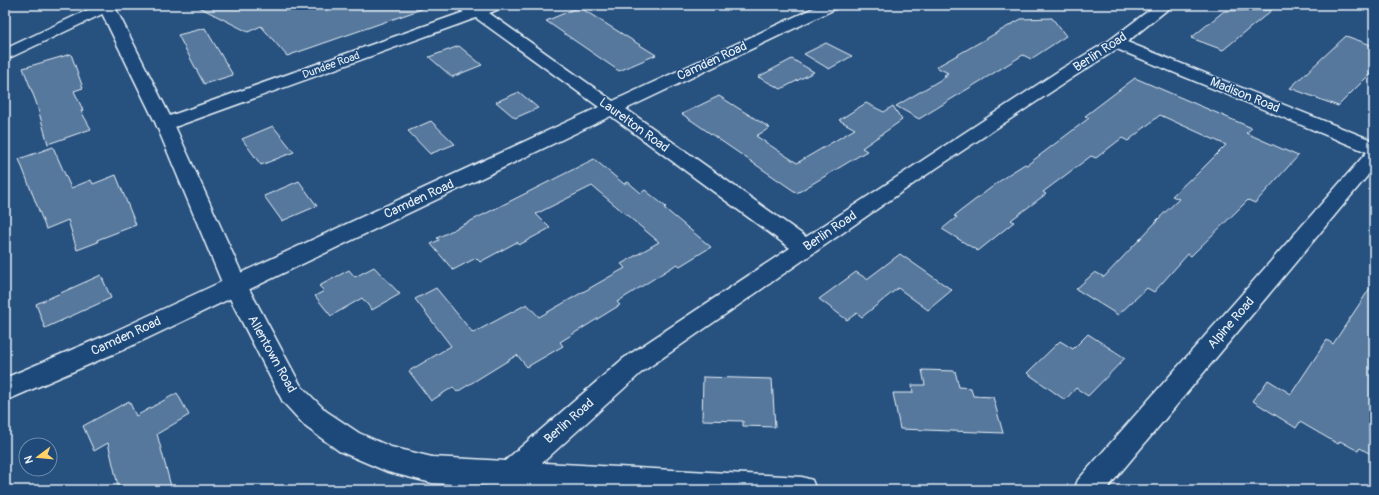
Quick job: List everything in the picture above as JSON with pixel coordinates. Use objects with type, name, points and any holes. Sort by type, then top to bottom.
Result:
[{"type":"street","points":[[5,55],[104,5]]},
{"type":"street","name":"Allentown Road","points":[[104,5],[165,124],[234,285],[292,394],[316,419],[349,442],[388,459],[432,470],[802,490]]},
{"type":"street","name":"Laurelton Road","points":[[461,5],[478,12],[806,248]]},
{"type":"street","name":"Dundee Road","points":[[165,124],[497,5]]},
{"type":"street","name":"Camden Road","points":[[5,390],[118,341],[234,285],[832,5]]},
{"type":"street","name":"Berlin Road","points":[[509,475],[633,365],[952,149],[1116,43],[1165,5]]},
{"type":"street","name":"Madison Road","points":[[1116,43],[1374,148]]},
{"type":"street","name":"Alpine Road","points":[[1088,490],[1374,156]]},
{"type":"building","points":[[195,5],[421,5],[422,9],[287,56],[261,26],[248,32]]},
{"type":"building","points":[[579,7],[656,55],[619,71],[546,21]]},
{"type":"building","points":[[1272,10],[1223,50],[1191,38],[1224,11]]},
{"type":"building","points":[[1052,18],[1066,36],[1031,59],[1023,55],[919,119],[896,106],[947,76],[944,75],[948,73],[936,67],[1021,19]]},
{"type":"building","points":[[205,28],[233,75],[204,84],[178,35]]},
{"type":"building","points":[[1346,36],[1374,46],[1374,70],[1338,106],[1290,88]]},
{"type":"building","points":[[826,43],[852,56],[829,69],[804,54]]},
{"type":"building","points":[[459,46],[482,65],[452,77],[429,57]]},
{"type":"building","points":[[71,54],[83,88],[74,91],[83,110],[81,111],[91,129],[48,144],[36,102],[23,68]]},
{"type":"building","points":[[792,59],[814,72],[781,89],[758,77]]},
{"type":"building","points":[[1135,78],[1252,128],[1246,133],[1298,156],[1255,203],[1248,200],[1191,256],[1188,254],[1154,292],[1147,288],[1118,315],[1076,289],[1095,272],[1104,277],[1156,221],[1179,199],[1172,196],[1190,179],[1192,179],[1226,145],[1160,115],[1128,141],[1122,138],[1096,158],[1091,156],[1043,192],[1046,194],[1011,220],[1014,222],[978,251],[942,229],[957,217],[954,216],[1009,174],[1025,164],[1027,165],[1089,118],[1085,116]]},
{"type":"building","points":[[519,92],[538,108],[515,118],[496,102]]},
{"type":"building","points":[[719,96],[770,128],[756,136],[797,163],[855,129],[839,120],[866,103],[884,112],[893,106],[902,120],[862,148],[867,151],[797,193],[682,114]]},
{"type":"building","points":[[431,121],[455,144],[430,154],[408,131]]},
{"type":"building","points":[[273,126],[294,152],[261,165],[242,139]]},
{"type":"building","points":[[53,147],[71,188],[91,180],[93,184],[116,175],[136,225],[97,240],[98,242],[77,250],[68,220],[46,229],[19,159]]},
{"type":"building","points":[[594,159],[624,184],[628,182],[641,193],[645,190],[666,207],[664,208],[711,247],[680,266],[677,264],[617,302],[620,305],[560,342],[563,346],[527,367],[517,355],[457,392],[453,387],[431,401],[409,371],[451,346],[415,299],[436,288],[473,333],[527,304],[539,317],[625,268],[621,264],[659,242],[592,186],[536,214],[550,228],[519,245],[517,242],[480,262],[476,258],[453,270],[431,244],[439,240],[437,238]]},
{"type":"building","points":[[299,181],[317,206],[282,221],[264,196]]},
{"type":"building","points":[[900,254],[952,290],[928,310],[898,288],[862,317],[857,313],[847,320],[819,299],[856,272],[867,279]]},
{"type":"building","points":[[374,267],[400,294],[372,310],[362,298],[331,316],[315,296],[324,291],[319,286],[349,270],[355,277]]},
{"type":"building","points":[[101,275],[111,298],[45,328],[36,304]]},
{"type":"building","points":[[1374,282],[1374,456],[1360,448],[1358,451],[1340,441],[1338,444],[1300,422],[1296,428],[1253,401],[1268,380],[1291,394],[1327,340],[1333,344]]},
{"type":"building","points":[[1088,334],[1125,358],[1088,396],[1076,388],[1065,400],[1027,373],[1060,341],[1073,349]]},
{"type":"building","points":[[922,370],[955,371],[959,387],[971,388],[973,396],[993,397],[1003,433],[900,429],[893,393],[913,393],[912,385],[925,385]]},
{"type":"building","points":[[703,377],[772,379],[775,427],[743,426],[743,421],[702,420]]},
{"type":"building","points":[[177,393],[189,415],[157,434],[172,490],[119,490],[108,443],[94,451],[83,426],[129,401],[136,416]]}]
